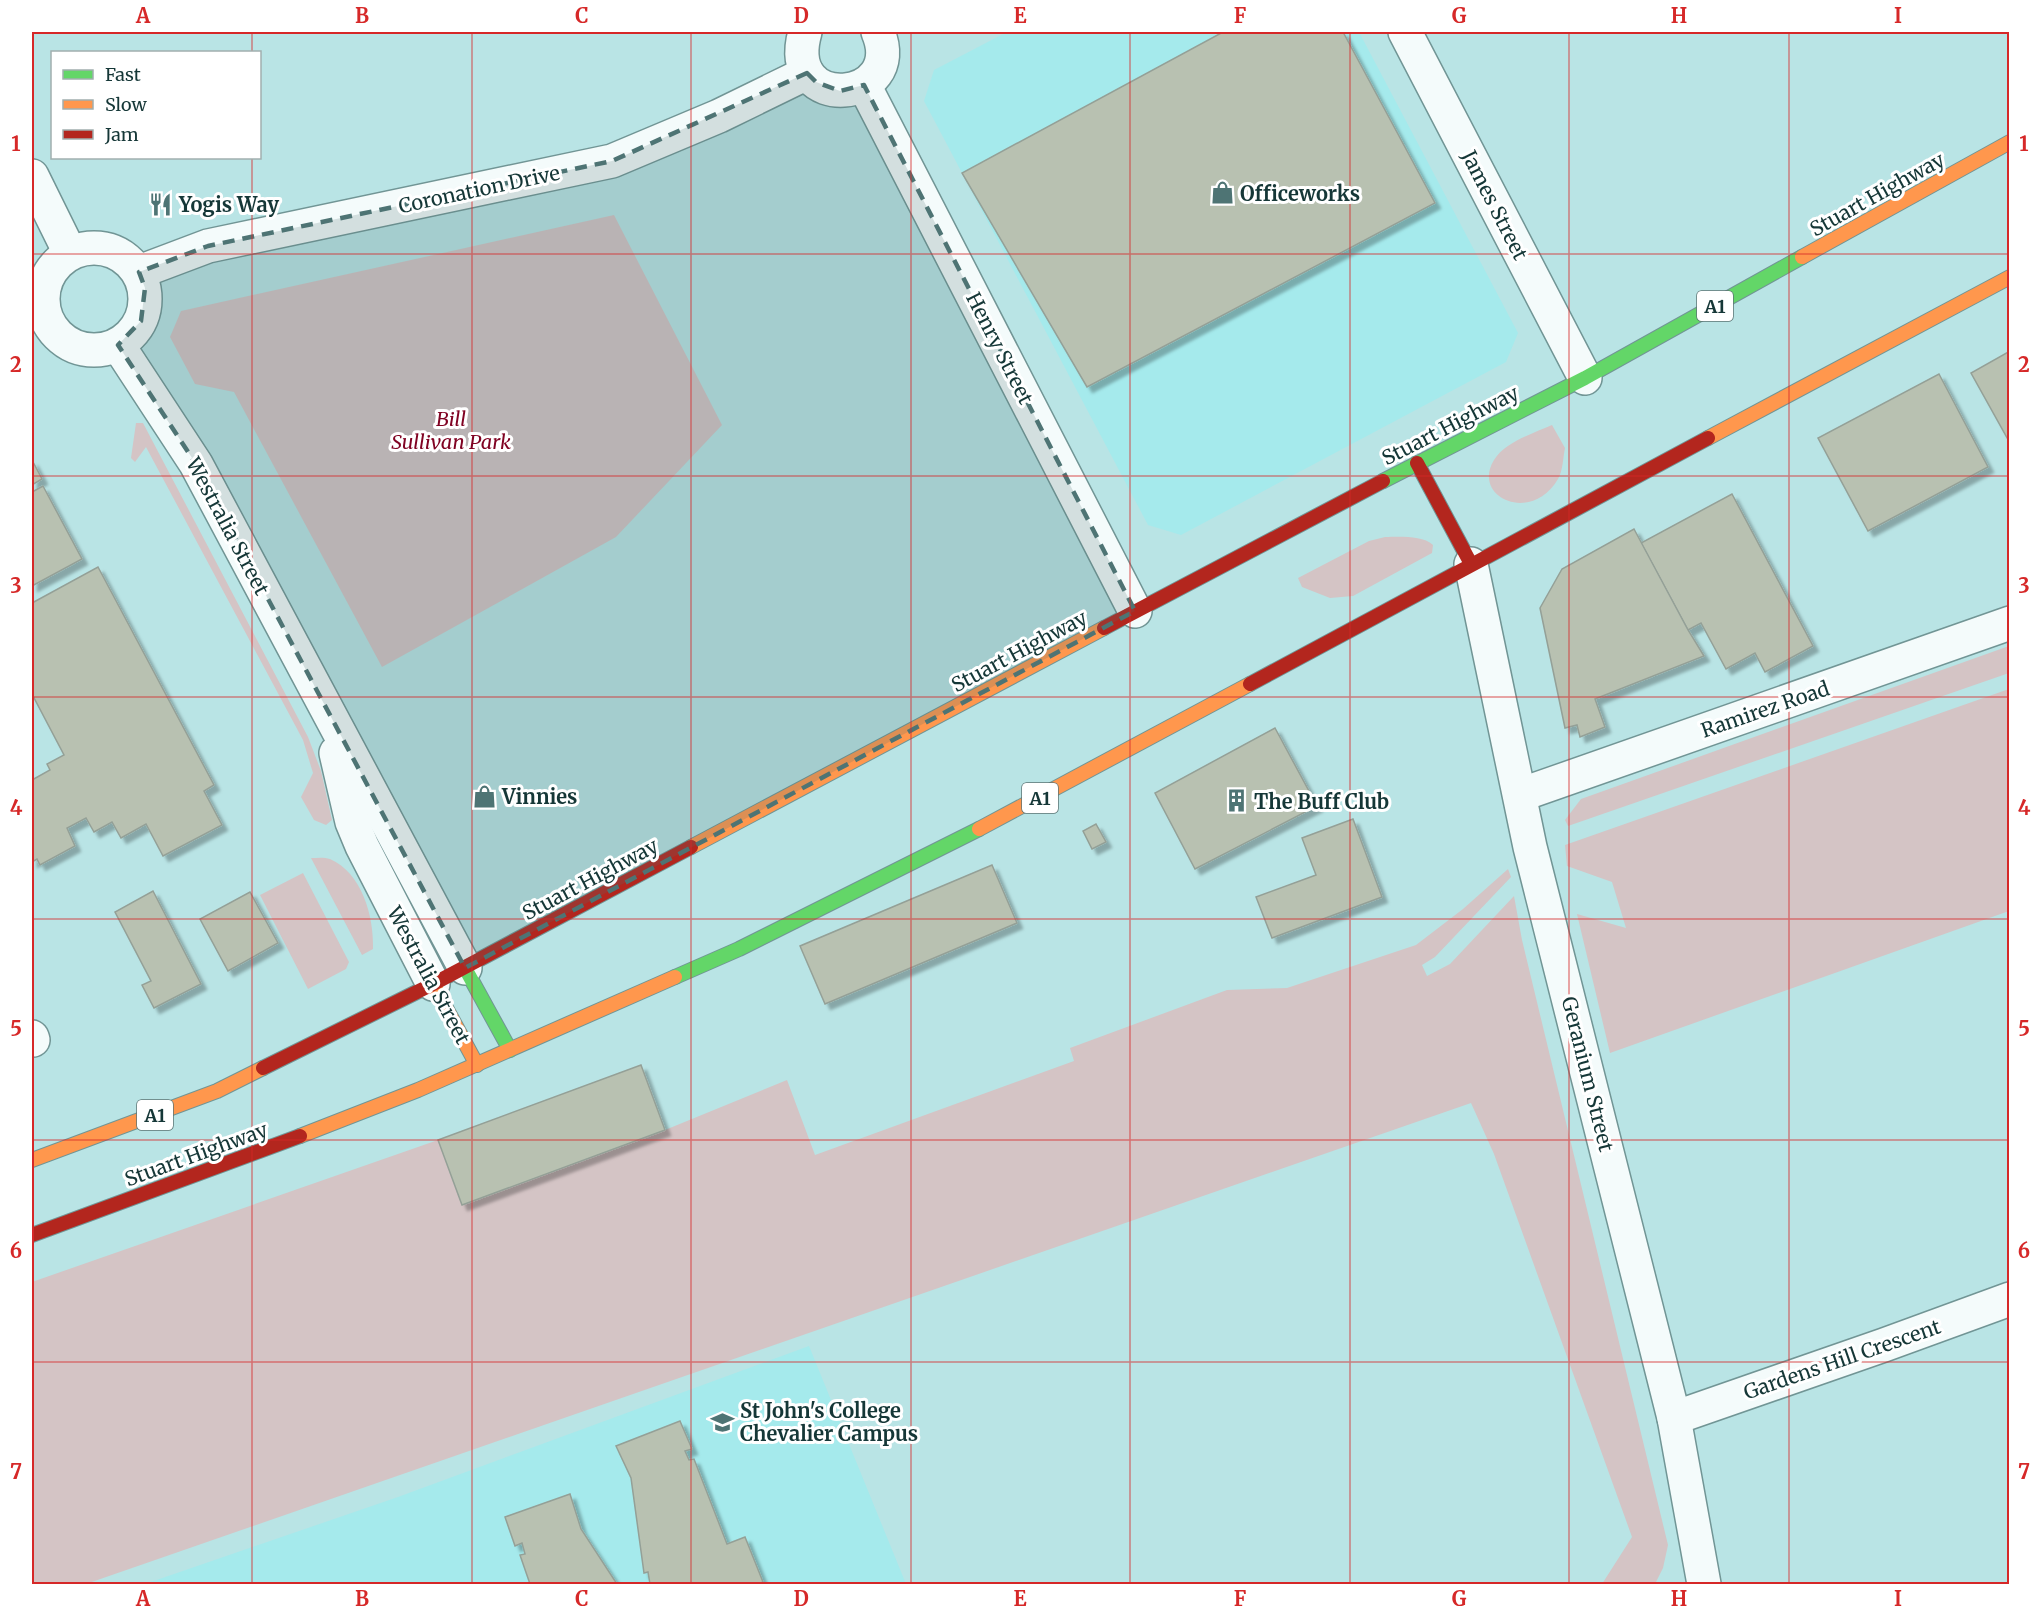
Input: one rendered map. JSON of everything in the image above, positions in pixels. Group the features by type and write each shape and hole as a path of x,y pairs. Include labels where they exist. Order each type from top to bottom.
{"highway":[{"name":"Stuart Highway","path":"32,1160 217,1091 465,968 1135,611 1585,378 2010,142"},
{"name":"Stuart Highway","path":"32,1235 219,1167 477,1065 739,949 1013,812 1471,564 2010,277"},
{"path":"1417,463 1471,564"},
{"name":"Westralia Street","path":"465,968 510,1050"},
{"name":"Westralia Street","path":"433,984 477,1065"}],"street":[{"path":"805,32 801,45 802,59 807,73 816,82 840,91 853,90 864,85 880,66 883,53 882,41 878,32"},
{"name":"James Street","path":"1404,32 1585,378"},
{"name":"Coronation Drive","path":"139,272 208,246 612,161 719,116 807,73"},
{"name":"Henry Street","path":"864,85 1135,611"},
{"path":"32,176 70,253"},
{"path":"101,247 116,251 129,260 139,272 145,288 146,305 141,321 118,345 103,350 87,350 72,345 59,336 40,328 44,308 43,291 48,276 57,262 70,253 85,248 101,247"},
{"name":"Westralia Street","path":"118,345 196,464 465,968"},
{"name":"Geranium Street","path":"1471,564 1530,847 1674,1418 1704,1584"},
{"name":"Ramirez Road","path":"1520,795 2010,623"},
{"name":"Westralia Street","path":"327,713 352,822 371,868 433,984"},
{"name":"Gardens Hill Crescent","path":"1674,1418 2010,1299"}],"highlighted area":[{"path":"807,73 816,82 840,91 864,85 1135,611 465,968 196,464 118,345 141,321 145,288 139,272 208,246 612,161"}],"shaded area":[{"path":"1007,32 1359,32 1518,333 1506,362 1181,535 1148,525 924,101 934,70"},
{"name":"St John's College Chevalier Campus","path":"809,1346 906,1584 145,1584 398,1497"}],"green space":[{"name":"Bill Sullivan Park","path":"614,215 722,425 616,537 382,667 234,392 195,384 170,337 181,311"},
{"path":"136,423 143,423 308,737 321,771 332,820 326,825 314,820 301,797 313,773 303,740 146,447 135,462 131,458"},
{"path":"1552,425 1565,448 1560,476 1547,493 1533,501 1520,503 1507,501 1490,485 1489,473 1494,460 1505,448"},
{"path":"1385,537 1410,537 1423,540 1433,545 1432,553 1353,596 1330,598 1302,587 1298,578 1369,541"},
{"path":"2009,646 2009,673 1568,826 1565,820 1581,799"},
{"path":"2009,689 2009,911 1610,1053 1577,914 1626,928 1612,882 1567,866 1565,845"},
{"path":"311,858 330,859 350,874 358,885 368,910 373,949 362,955"},
{"path":"1508,869 1511,877 1435,957 1422,965 1427,976 1450,964 1514,896 1522,940 1668,1545 1663,1568 1655,1584 1602,1584 1632,1537 1494,1154 1471,1103 86,1584 32,1584 32,1282 438,1140 665,1130 787,1080 815,1155 1074,1061 1070,1048 1227,990 1287,988 1416,945 1463,909"},
{"path":"303,873 349,962 346,969 308,989 260,895"}],"building":[{"path":"1223,32 1343,32 1435,203 1087,387 962,173"},
{"path":"2010,351 2010,443 1971,373"},
{"path":"1939,374 1988,467 1868,531 1818,438"},
{"path":"32,460 42,479 32,485"},
{"path":"43,486 82,559 32,586 32,492"},
{"path":"1732,494 1813,646 1765,672 1755,653 1726,669 1701,623 1688,630 1641,543"},
{"path":"1634,529 1704,656 1595,699 1605,727 1580,737 1577,725 1565,728 1540,608 1562,569"},
{"path":"98,567 214,785 204,791 222,825 163,856 146,824 121,838 112,822 94,832 86,818 67,828 75,846 40,865 37,859 32,862 32,780 50,770 47,764 64,755 32,694 32,603"},
{"name":"The Buff Club","path":"1275,728 1317,806 1195,869 1155,793"},
{"path":"1353,819 1382,897 1272,938 1256,897 1316,875 1302,838"},
{"path":"1096,824 1106,842 1092,849 1083,831"},
{"path":"992,865 1017,923 825,1004 800,946"},
{"path":"153,891 201,984 154,1008 142,985 151,981 115,912"},
{"path":"250,892 278,943 228,971 200,919"},
{"path":"641,1065 665,1130 462,1205 438,1140"},
{"path":"680,1421 692,1449 685,1451 689,1460 694,1459 727,1544 745,1537 763,1582 757,1584 650,1584 648,1572 644,1573 631,1478 616,1446"},
{"path":"570,1494 581,1529 617,1584 530,1584 520,1555 525,1554 522,1543 515,1546 505,1517"}],"traffic: fast":[{"path":"1383,481 1585,378 1802,257"},
{"path":"675,977 739,949 979,829"},
{"path":"465,968 510,1050"}],"traffic: slow":[{"path":"1802,257 2010,142"},
{"path":"1708,438 2010,277"},
{"path":"691,847 1104,628"},
{"path":"979,829 1250,684"},
{"path":"300,1136 418,1090 675,977"},
{"path":"433,984 477,1065"},
{"path":"32,1160 217,1091 263,1068"}],"traffic: jam":[{"path":"1250,684 1708,438"},
{"path":"1417,463 1471,564"},
{"path":"1104,628 1383,481"},
{"path":"263,1068 433,984 691,847"},
{"path":"32,1235 300,1136"}],"place":[{"name":"Officeworks","path":"1222,193"},
{"name":"Yogis Way","path":"161,204"},
{"name":"Vinnies","path":"484,796"},
{"name":"The Buff Club","path":"1236,801"},
{"name":"St John's College Chevalier Campus","path":"722,1422"}]}
